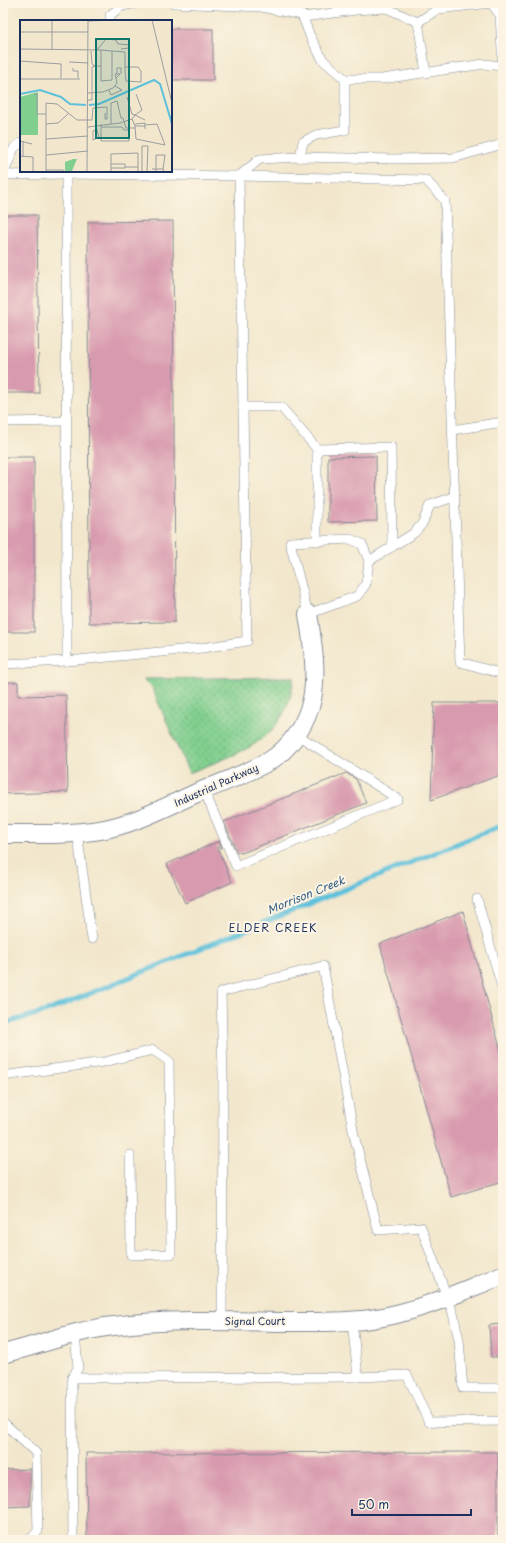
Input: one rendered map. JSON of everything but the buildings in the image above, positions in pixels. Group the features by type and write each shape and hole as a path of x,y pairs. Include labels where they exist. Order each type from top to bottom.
{"street":[{"name":"Industrial Parkway","path":"3,834 56,834 100,830 127,823 272,759 288,745 296,734 307,716 311,705 314,688 311,635 308,614"},
{"name":"Signal Court","path":"3,1354 26,1349 75,1333 114,1326 222,1321 352,1321 373,1319 402,1312 503,1275"}],"lane":[{"path":"110,20 110,15 122,6 138,3"},
{"path":"173,3 261,7 302,15 303,17 356,10 386,8 418,22"},
{"path":"303,17 310,36 323,60 345,79 382,79 484,64 503,66 500,15 492,3 438,9 418,22"},
{"path":"418,22 426,72"},
{"path":"300,157 303,142 316,135 345,130 345,79"},
{"path":"20,144 14,148 3,175 66,174 239,176 426,180 445,201 460,662 503,674"},
{"path":"239,176 260,159 300,157 393,159 453,158 503,144"},
{"path":"66,174 67,661"},
{"path":"3,664 67,661 202,648 247,641 239,176"},
{"path":"243,407 281,407 317,449 317,541"},
{"path":"3,422 66,421"},
{"path":"452,430 503,422"},
{"path":"317,449 391,447 392,547"},
{"path":"369,561 414,533 422,524 430,505 454,497"},
{"path":"350,539 362,544 369,561 366,584 356,596 308,614 290,542 350,539"},
{"path":"204,790 236,866 398,799 296,734"},
{"path":"77,832 92,939"},
{"path":"476,899 503,991"},
{"path":"222,1321 223,1076 221,992 323,966 354,1135 378,1230 421,1227 453,1313 459,1340 463,1388 503,1388"},
{"path":"3,1076 104,1062 153,1050 168,1061 171,1254 131,1255 130,1155"},
{"path":"352,1321 358,1377"},
{"path":"73,1540 72,1378 78,1368 75,1333"},
{"path":"72,1378 358,1377 407,1375 429,1422 503,1421"},
{"path":"3,1422 36,1453 38,1531 30,1540"}],"green space":[{"path":"294,677 289,699 282,717 271,731 258,742 243,750 189,773 152,688 143,679"}],"waterway":[{"name":"Morrison Creek","path":"3,1024 47,1011 503,825"}],"district":[{"name":"ELDER CREEK","path":"273,928"}]}
